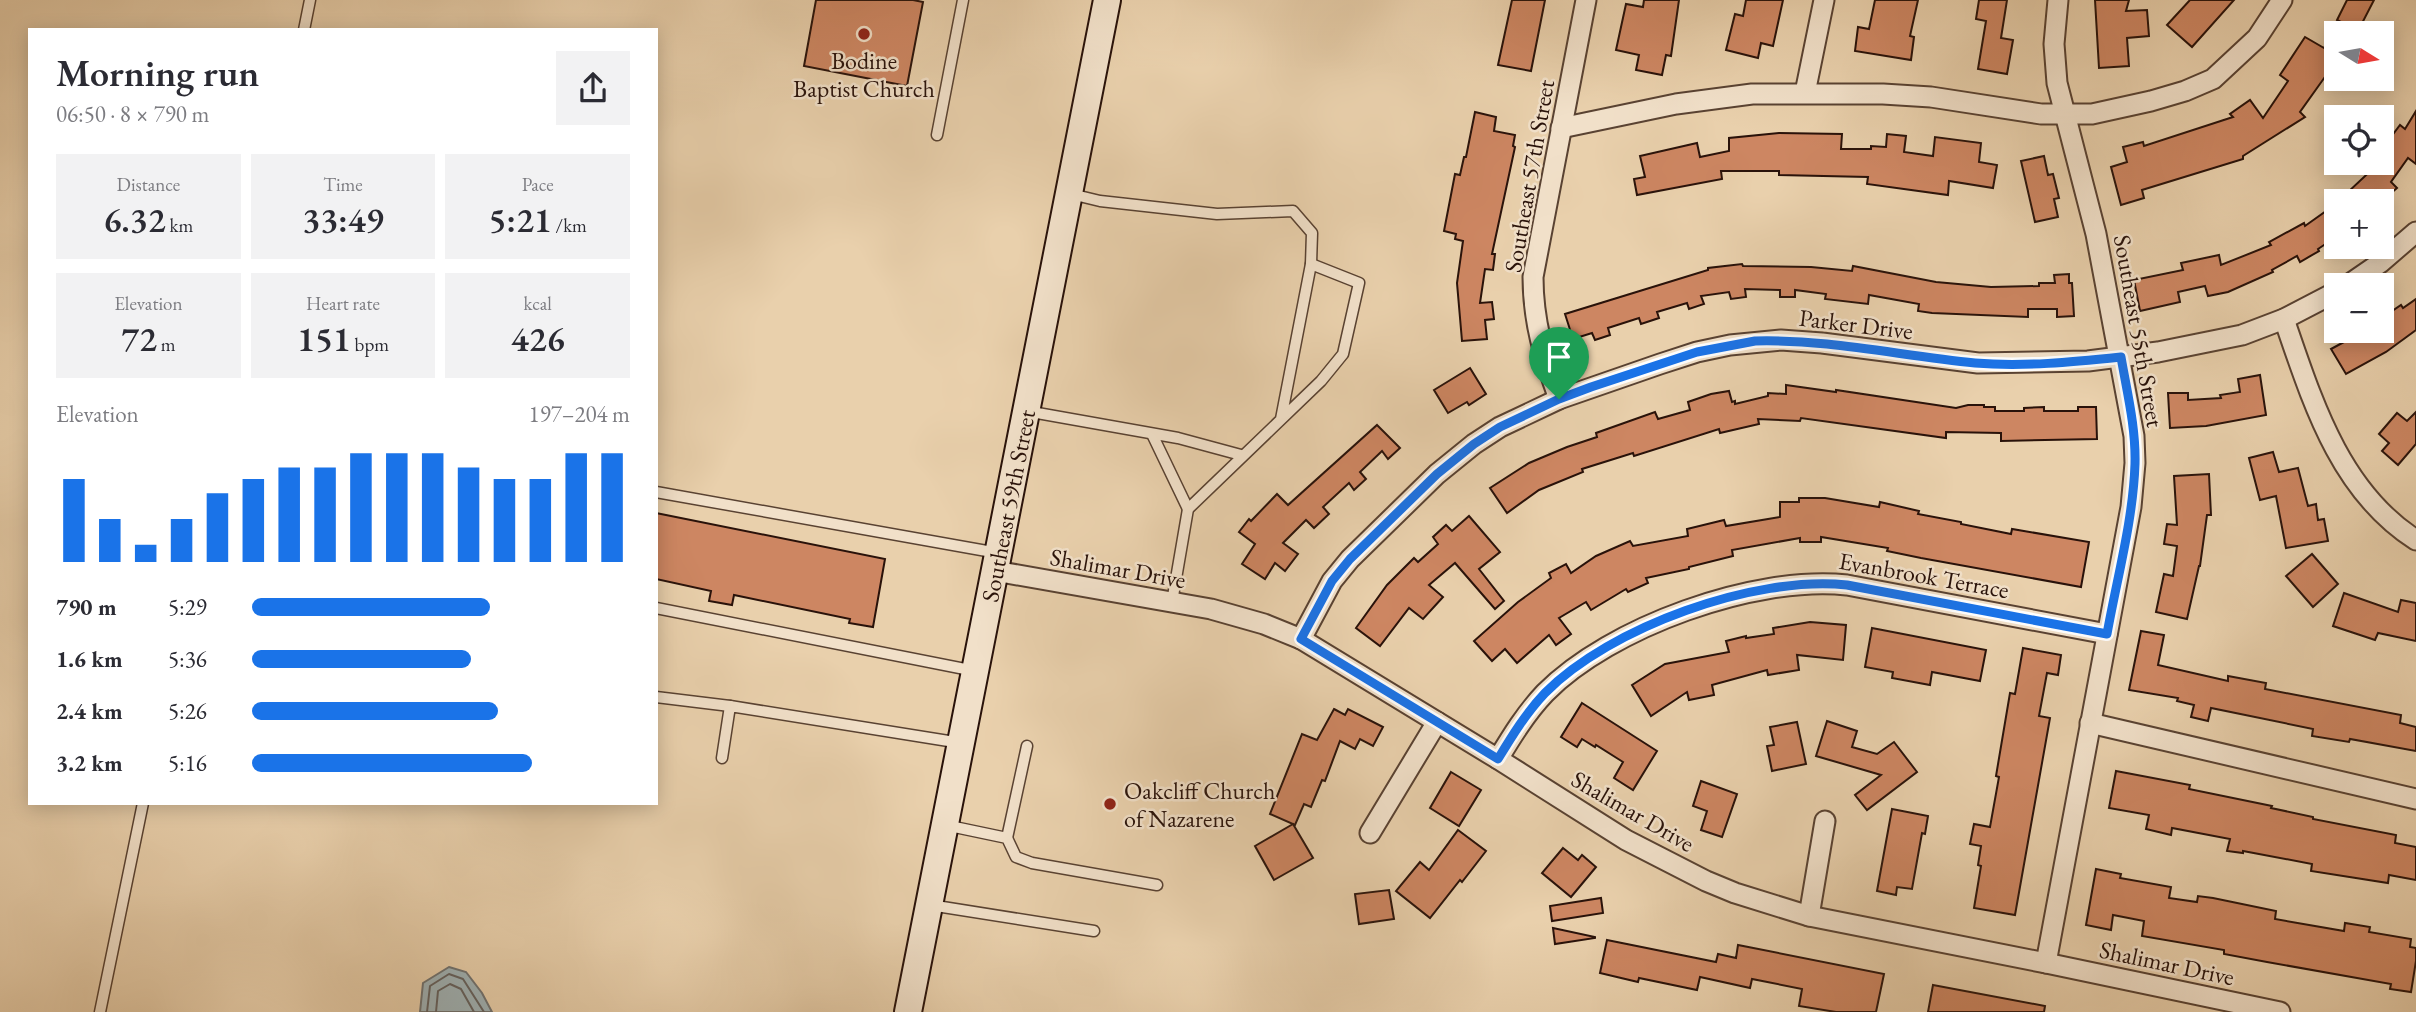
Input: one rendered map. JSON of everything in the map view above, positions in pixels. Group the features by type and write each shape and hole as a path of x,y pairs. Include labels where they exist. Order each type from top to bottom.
{"main road":[{"name":"Southeast 59th Street","path":"908,1012 1107,0"}],"street":[{"name":"Southeast 57th Street","path":"1559,399 1542,352 1533,301 1536,259 1586,0"},
{"path":"1805,93 1824,0"},
{"name":"Southeast 55th Street","path":"2046,963 2131,507 2135,463 2134,436 2121,357 2096,234 2057,83 2054,44 2058,0"},
{"path":"1561,128 1714,98 1752,94 1883,94 1931,97 2041,114 2092,114 2151,101 2213,79 2258,38 2282,0"},
{"path":"2365,273 2416,232"},
{"name":"Parker Drive","path":"1301,639 1332,581 1350,559 1409,500 1474,444 1500,427 1559,399 1697,352 1755,341 1804,341 1978,363 2088,361 2202,344 2242,335 2284,319 2324,298"},
{"path":"2284,319 2313,401 2342,462 2374,505 2403,532 2416,540"},
{"name":"Shalimar Drive","path":"996,562 1239,616 1301,639 1626,839 1675,866 1735,893 1809,916 2280,1012"},
{"name":"Evanbrook Terrace","path":"1498,759 1520,724 1546,693 1592,656 1625,637 1662,621 1708,604 1783,585 1826,583 1858,587 2107,634"},
{"path":"1370,833 1437,722"},
{"path":"2091,723 2416,799"},
{"path":"1809,916 1825,821"}],"lane":[{"path":"304,28 310,0"},
{"path":"937,135 963,0"},
{"path":"1069,194 1100,201 1217,214 1293,211 1312,233 1311,264 1281,419"},
{"path":"1172,602 1188,509 1241,455 1321,381 1343,355 1359,283 1311,264"},
{"path":"1026,411 1152,434 1241,455"},
{"path":"1152,434 1188,509"},
{"path":"658,492 996,562"},
{"path":"658,608 975,671"},
{"path":"658,697 961,743"},
{"path":"722,758 730,706"},
{"path":"1027,746 1007,838 1016,857 1032,863 1157,885"},
{"path":"100,1012 144,805"},
{"path":"945,825 1007,838"},
{"path":"929,905 1094,931"}],"water":[{"path":"449,967 466,972 492,1012 420,1012 423,983"}],"building":[{"name":"Bodine Baptist Church","path":"816,0 923,2 907,86 804,66"},
{"path":"1512,0 1545,0 1531,71 1498,65"},
{"path":"1644,0 1679,0 1671,56 1666,55 1662,75 1636,70 1639,55 1616,50 1626,4 1643,7"},
{"path":"1746,0 1783,0 1773,46 1761,43 1758,58 1726,50 1735,14 1743,16"},
{"path":"1875,0 1918,0 1910,36 1914,37 1911,60 1855,51 1858,27 1869,29"},
{"path":"1979,0 2007,0 2001,38 2013,40 2007,74 1978,69 1986,21 1976,19"},
{"path":"2095,0 2129,0 2126,11 2147,10 2149,36 2127,38 2129,66 2099,68"},
{"path":"2190,0 2234,0 2192,47 2167,25"},
{"path":"2347,0 2374,0 2363,21 2337,20"},
{"path":"2305,37 2324,48 2324,78 2300,112 2305,117 2243,156 2243,159 2142,190 2144,198 2121,205 2111,167 2127,162 2123,147 2143,142 2144,146 2233,117 2230,114 2250,100 2263,118 2288,81 2280,75"},
{"path":"2416,111 2416,164 2408,158 2391,182 2397,188 2394,191 2351,189 2366,175 2394,175 2394,133 2400,125 2405,129"},
{"path":"1475,112 1496,117 1494,131 1515,135 1515,147 1492,254 1495,254 1493,270 1485,269 1480,303 1492,302 1494,319 1485,320 1487,339 1462,341 1457,283 1463,241 1455,239 1456,234 1444,231 1455,174 1460,175 1466,157"},
{"path":"1779,133 1842,134 1841,149 1886,147 1887,134 1906,136 1904,152 1933,156 1935,137 1981,143 1979,162 1997,165 1993,188 1949,181 1948,195 1867,184 1868,177 1779,175 1779,171 1721,171 1722,179 1637,195 1634,179 1645,177 1640,156 1697,143 1700,157 1729,151 1729,138"},
{"path":"2044,156 2048,175 2053,174 2059,198 2054,199 2058,217 2035,222 2021,161"},
{"path":"2324,213 2324,245 2300,262 2297,256 2272,270 2273,272 2228,292 2208,296 2205,286 2178,292 2180,302 2140,311 2134,280 2183,270 2181,263 2219,255 2221,265 2271,245 2269,242 2304,223 2305,226"},
{"path":"1742,264 1852,271 1853,266 1936,282 1991,287 2039,286 2039,283 2055,283 2054,275 2069,274 2074,316 2057,317 2057,309 2028,309 2028,317 1932,313 1918,311 1919,304 1869,295 1868,304 1825,299 1826,294 1795,290 1795,297 1780,297 1780,290 1745,289 1746,297 1731,299 1729,292 1701,296 1704,304 1689,309 1687,303 1657,312 1659,318 1641,324 1639,318 1608,328 1610,335 1595,340 1592,333 1573,339 1565,314 1708,268"},
{"path":"2416,299 2416,330 2386,352 2346,374 2331,349 2342,343 2394,343 2394,310 2401,305 2403,308"},
{"path":"1470,368 1486,394 1469,405 1467,402 1448,413 1434,390"},
{"path":"2260,375 2266,415 2206,426 2170,428 2168,393 2188,393 2188,400 2221,398 2220,395 2240,392 2238,379"},
{"path":"1786,385 1956,408 1984,405 1995,407 1995,411 2024,411 2024,408 2044,407 2044,411 2078,411 2078,407 2096,407 2097,439 2001,441 2001,433 1946,432 1946,438 1801,418 1800,421 1758,419 1759,424 1720,433 1719,429 1582,469 1583,472 1539,490 1507,513 1490,488 1529,463 1597,437 1596,433 1655,412 1658,419 1690,410 1688,402 1729,391 1735,404 1768,396 1768,393 1786,394"},
{"path":"2416,412 2416,444 2398,465 2382,451 2389,443 2379,434 2397,413 2407,421"},
{"path":"1377,425 1400,448 1388,459 1382,451 1360,472 1366,479 1354,490 1349,483 1323,507 1329,514 1314,528 1306,520 1283,543 1298,554 1285,571 1275,563 1265,579 1242,564 1255,544 1239,532 1249,519 1251,521 1277,494 1288,505"},
{"path":"2273,452 2279,472 2298,468 2308,506 2316,504 2318,520 2324,519 2328,541 2286,548 2276,496 2260,500 2249,458"},
{"path":"2209,474 2211,515 2207,515 2200,566 2187,619 2156,612 2164,574 2173,576 2177,546 2164,544 2167,524 2177,525 2174,476"},
{"path":"1799,498 1825,498 1879,507 1880,502 1919,511 1918,514 2011,534 2012,529 2089,542 2081,587 1921,558 1887,551 1888,548 1821,537 1821,542 1800,542 1800,538 1732,550 1733,556 1646,578 1648,583 1628,592 1626,589 1591,610 1586,602 1559,618 1571,634 1556,645 1549,635 1517,663 1505,649 1492,661 1474,641 1518,602 1551,578 1549,573 1566,564 1571,573 1596,556 1630,541 1633,546 1688,536 1687,529 1724,520 1726,526 1780,517 1780,502 1799,502"},
{"path":"658,513 885,559 873,627 849,623 850,619 734,595 732,605 709,601 711,591 658,579"},
{"path":"1469,516 1500,552 1479,569 1504,601 1495,609 1455,563 1429,585 1443,597 1423,619 1409,608 1380,646 1356,628 1387,585 1414,558 1418,562 1438,544 1433,537 1446,525 1452,531"},
{"path":"2312,554 2338,584 2313,607 2286,576"},
{"path":"2344,593 2398,612 2401,600 2416,603 2416,641 2378,633 2375,640 2333,626"},
{"path":"1810,622 1846,625 1843,660 1797,655 1799,670 1768,675 1767,670 1712,685 1714,695 1689,700 1687,692 1651,716 1632,685 1665,664 1729,652 1726,641 1774,634 1773,628"},
{"path":"1872,628 1986,650 1980,681 1932,672 1930,685 1892,678 1893,672 1865,667"},
{"path":"2141,631 2164,635 2158,665 2228,681 2228,676 2266,683 2265,689 2401,715 2400,723 2416,727 2416,751 2350,739 2349,742 2312,736 2313,729 2211,708 2208,721 2191,717 2194,705 2177,701 2178,698 2129,690"},
{"path":"2023,648 2061,655 2058,675 2047,673 2039,716 2050,718 2015,915 1974,908 1981,866 1978,865 1981,846 1970,844 1974,824 1990,827 2010,693 2015,694"},
{"path":"1582,703 1657,751 1633,790 1614,778 1623,762 1582,739 1577,747 1561,737"},
{"path":"1334,709 1345,715 1348,709 1383,727 1373,746 1360,739 1355,749 1340,741 1325,781 1322,780 1311,807 1304,804 1295,825 1270,814 1302,734 1317,740"},
{"path":"1827,721 1857,731 1852,747 1877,754 1894,742 1917,772 1867,810 1855,795 1881,775 1816,756"},
{"path":"1797,722 1806,764 1772,771 1767,746 1774,745 1770,727"},
{"path":"2116,771 2190,785 2189,789 2272,806 2271,808 2313,819 2396,835 2395,843 2416,847 2416,880 2389,875 2388,883 2311,871 2312,864 2243,851 2227,851 2230,839 2172,828 2171,835 2146,829 2149,815 2109,808"},
{"path":"1451,772 1481,790 1459,826 1430,808"},
{"path":"1701,781 1737,794 1722,837 1701,830 1707,811 1693,806"},
{"path":"1892,809 1928,816 1925,834 1922,833 1912,889 1897,887 1896,895 1877,891"},
{"path":"1293,824 1313,858 1274,880 1255,846"},
{"path":"1458,830 1486,851 1430,918 1396,891 1420,862 1429,870"},
{"path":"1563,848 1578,860 1582,855 1596,867 1571,897 1542,873"},
{"path":"2096,869 2121,874 2120,878 2171,887 2169,898 2197,902 2198,896 2213,898 2276,911 2275,919 2344,931 2345,923 2370,927 2369,932 2411,939 2410,947 2416,948 2416,961 2411,992 2390,989 2391,984 2224,954 2224,950 2142,936 2144,921 2113,915 2111,930 2086,925"},
{"path":"1389,890 1394,919 1359,924 1355,894"},
{"path":"1601,898 1603,913 1552,921 1550,906"},
{"path":"1553,928 1595,937 1595,938 1555,944"},
{"path":"1607,940 1716,962 1718,954 1736,958 1738,945 1884,974 1876,1012 1836,1012 1799,1006 1802,989 1752,979 1750,988 1700,977 1697,990 1639,978 1638,982 1600,973"},
{"path":"1933,985 2045,1006 2044,1012 1928,1012"}],"place":[{"name":"Bodine Baptist Church","path":"864,34"},
{"name":"Oakcliff Church of Nazarene","path":"1110,804"}],"route":[{"path":"1755,341 1804,341 1978,363 2088,361 2121,357 2134,436 2135,463 2131,507 2107,634 1847,585 1783,585 1708,604 1662,621 1625,637 1592,656 1565,676 1533,707 1498,759 1301,639 1332,581 1350,559 1409,500 1474,444 1500,427 1559,399 1697,352 1755,341"}]}
